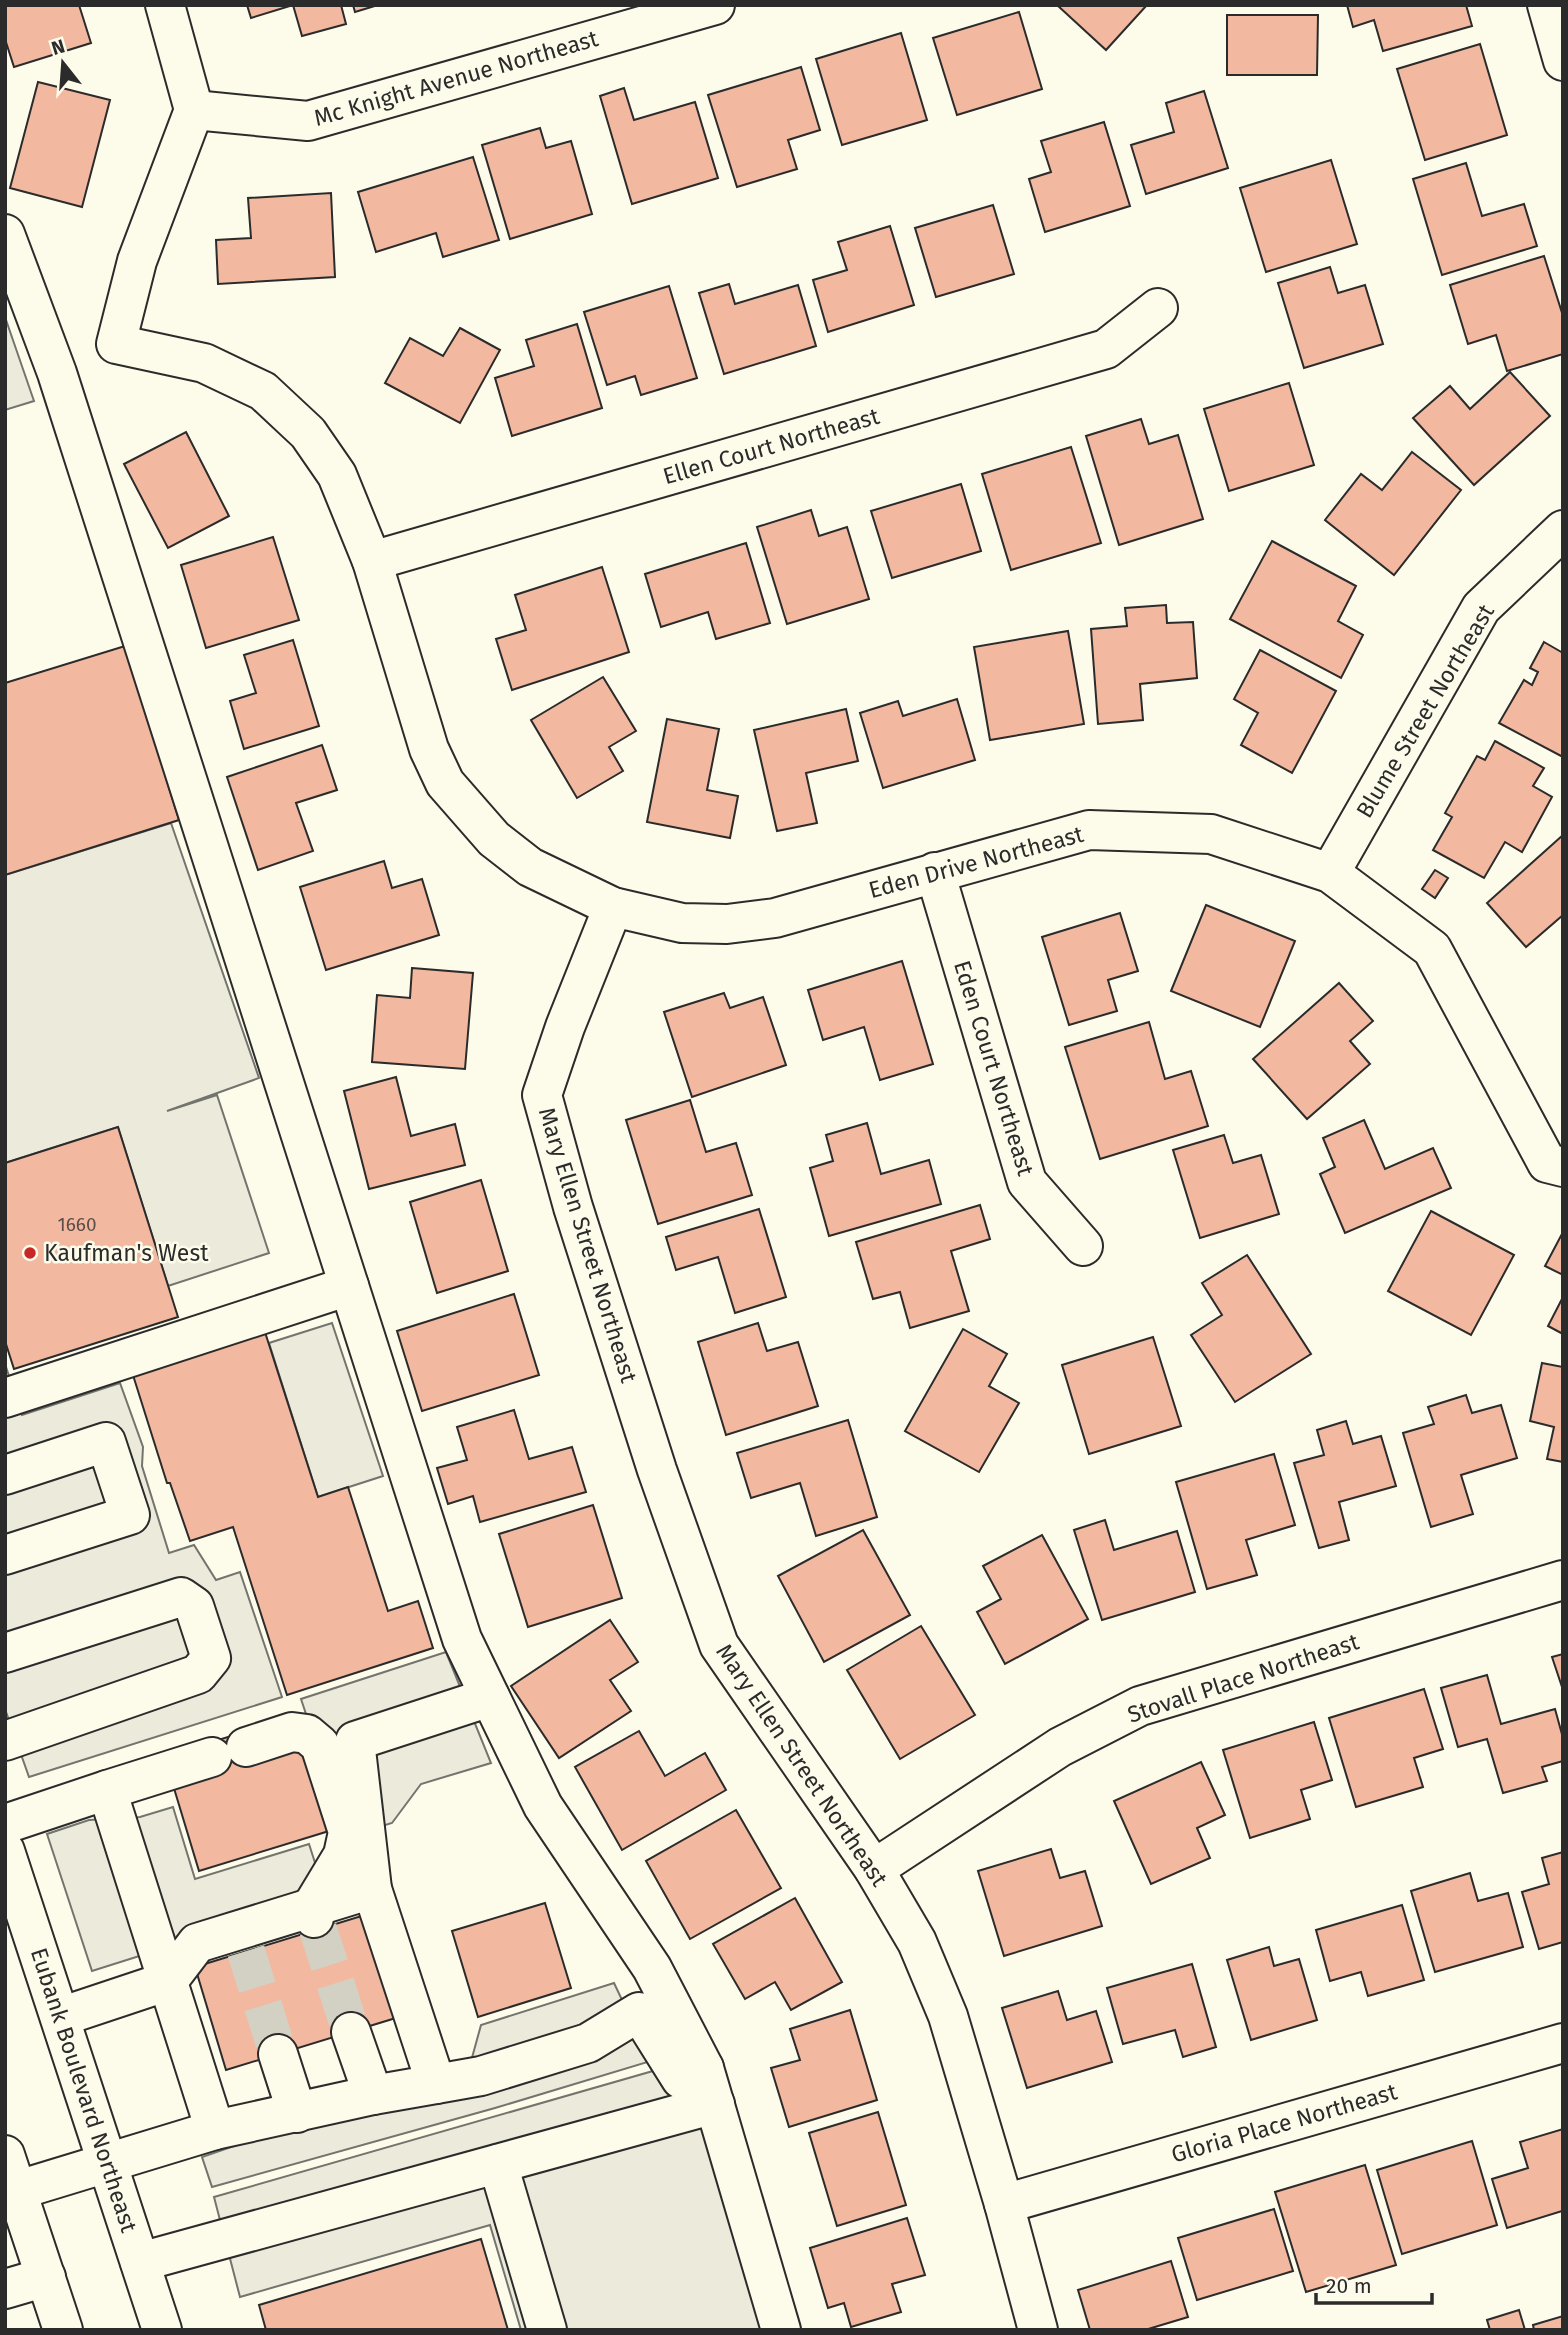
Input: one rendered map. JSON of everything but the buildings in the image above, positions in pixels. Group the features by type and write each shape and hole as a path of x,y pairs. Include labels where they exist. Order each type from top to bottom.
{"street":[{"path":"165,5 194,110 137,261 117,344 204,363 263,391 308,433 337,475 372,561 429,749 445,783 494,839 530,867 613,907"},
{"name":"Mc Knight Avenue Northeast","path":"194,110 308,121 633,17 715,5"},
{"path":"1547,5 1563,61"},
{"path":"5,234 57,373 462,1639 543,1806 652,1968 704,2068 780,2330"},
{"name":"Ellen Court Northeast","path":"372,561 1106,349 1158,308"},
{"name":"Blume Street Northeast","path":"1330,873 1481,608 1563,530"},
{"name":"Eden Drive Northeast","path":"613,907 682,923 727,924 775,918 1089,830 1211,834 1330,873 1432,949 1547,1163 1563,1167"},
{"name":"Eden Court Northeast","path":"934,872 1027,1182 1083,1246"},
{"name":"Mary Ellen Street Northeast","path":"613,907 565,1027 542,1095 573,1207 657,1471 719,1645 874,1869 917,1942 948,2016 1038,2330"},
{"path":"5,1398 349,1286"},
{"path":"5,1475 106,1441 130,1514 5,1555"},
{"name":"Stovall Place Northeast","path":"874,1869 1060,1747 1140,1706 1563,1580"},
{"path":"5,1741 198,1674 211,1658 194,1606 181,1597 7,1647"},
{"path":"436,2084 372,1889 355,1741 490,1697"},
{"path":"5,1824 292,1732 307,1734 320,1745 348,1832 344,1855 315,1919"},
{"path":"107,1790 215,2130"},
{"name":"Eubank Boulevard Northeast","path":"5,1851 162,2330"},
{"path":"60,2017 168,1981 197,1943 243,1940 315,1919 372,1889"},
{"path":"11,2193 215,2130 373,2095 481,2076 587,2043 639,2011 681,2079 704,2068"},
{"path":"351,2032 373,2095"},
{"name":"Gloria Place Northeast","path":"1004,2204 1563,2043"},
{"path":"278,2054 297,2113"},
{"path":"140,2262 715,2104"},
{"path":"5,2154 11,2193 46,2277 63,2330"},
{"path":"498,2164 547,2330"},
{"path":"5,2290 46,2277"}],"shaded area":[{"path":"5,317 34,401 5,410"},
{"path":"171,823 259,1078 167,1111 217,1095 269,1253 168,1286 118,1127 5,1163 5,875"},
{"path":"332,1323 383,1476 318,1497 269,1343"},
{"path":"5,1364 22,1415 120,1383 143,1447 142,1466 169,1553 194,1545 216,1580 240,1572 282,1697 29,1777 5,1709"},
{"path":"446,1652 491,1763 421,1784 392,1823 372,1829 309,1723 301,1699"},
{"path":"173,1807 195,1879 309,1844 326,1897 92,1971 47,1834 89,1820 140,1817"},
{"path":"614,1983 651,2061 495,2108 212,2187 202,2157 470,2065 481,2025"},
{"path":"660,2069 712,2135 769,2330 521,2330 490,2225 240,2297 214,2197"}],"tunnel":[{"path":"318,1929 351,2032"},
{"path":"246,1951 278,2054"}],"place":[{"name":"Kaufman's West","path":"30,1253"}]}
